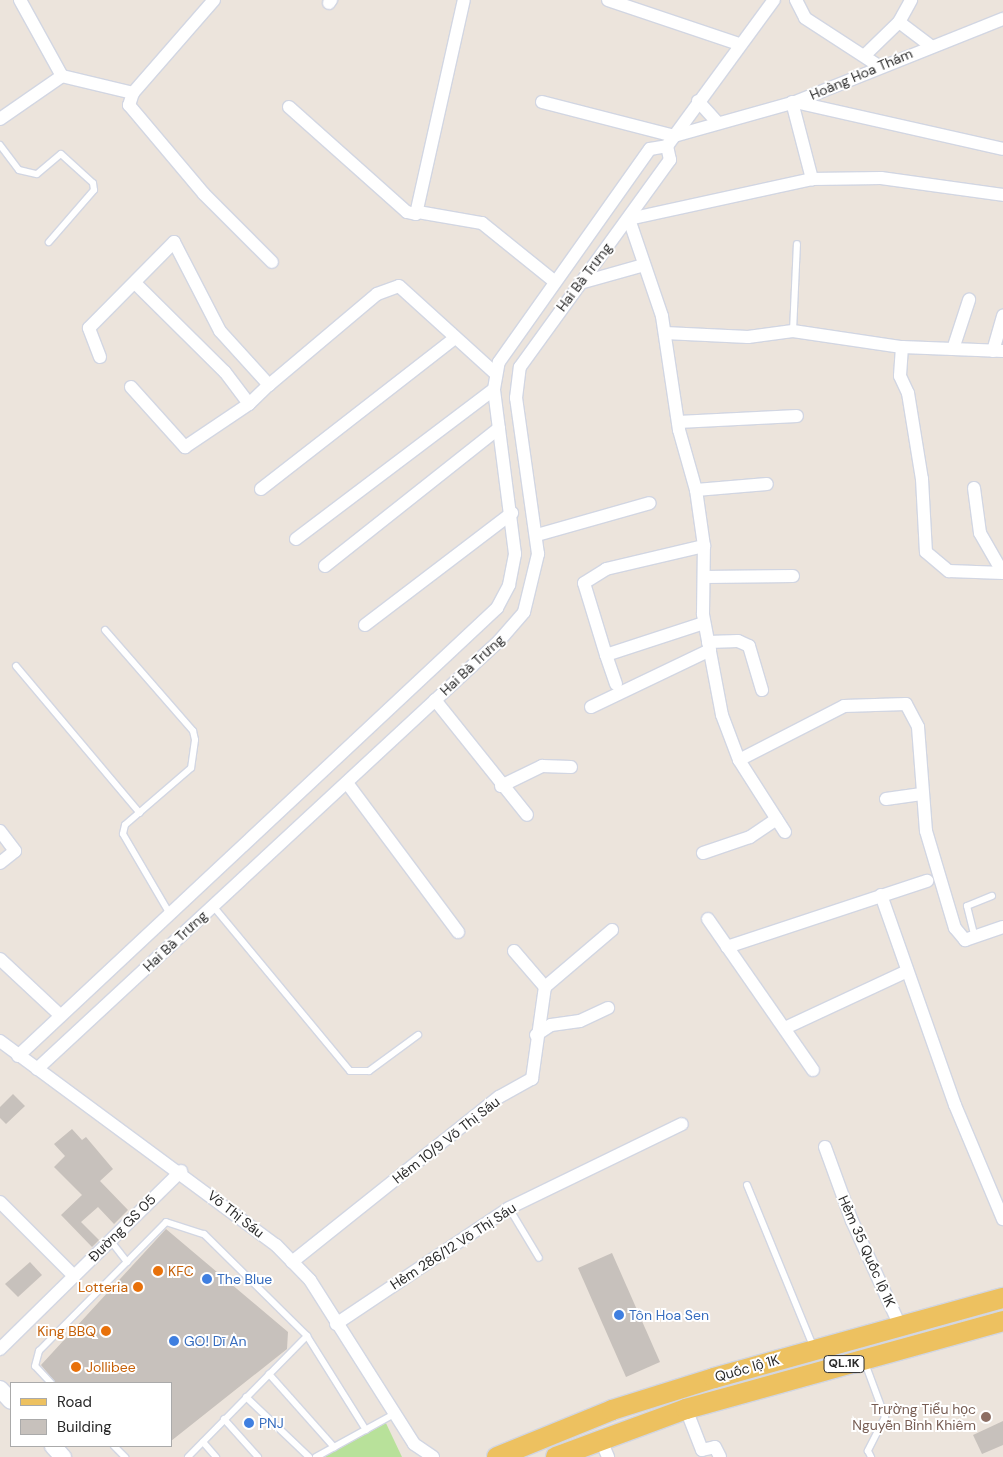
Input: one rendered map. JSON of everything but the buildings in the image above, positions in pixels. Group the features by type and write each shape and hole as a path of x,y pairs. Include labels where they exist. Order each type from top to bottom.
{"main road":[{"name":"Quốc lộ 1K","path":"497,1457 612,1410 815,1349 1003,1298"},
{"name":"Quốc lộ 1K","path":"556,1457 600,1438 686,1410 863,1359 1003,1322"}],"street":[{"path":"20,0 62,76 133,93"},
{"path":"214,0 133,93 129,105 204,194 272,262"},
{"path":"418,212 425,164 464,0"},
{"path":"608,0 739,44"},
{"name":"Hai Bà Trưng","path":"37,1069 347,783 524,612 536,572 537,535 516,381 532,346 629,219 670,160 671,141 739,44 774,0"},
{"path":"796,0 805,18 865,55 879,66"},
{"path":"865,55 899,22 911,0"},
{"name":"Hoàng Hoa Thám","path":"671,141 717,122 794,102 879,66 1003,19"},
{"path":"899,22 930,46"},
{"path":"0,119 62,76"},
{"path":"698,101 717,122"},
{"path":"542,102 671,141"},
{"path":"812,179 794,102 1003,149"},
{"path":"289,107 407,212 418,212 482,223 555,282"},
{"name":"Hai Bà Trưng","path":"18,1056 496,608 513,567 512,513 494,389 496,374 505,352 650,149 671,141"},
{"path":"785,832 739,760 722,715 704,623 704,546 696,490 678,422 665,333 629,219 812,179 881,178 1003,195"},
{"path":"100,357 89,328 136,284 174,242 220,331 268,385"},
{"path":"580,283 644,265"},
{"path":"136,284 225,372 248,404"},
{"path":"131,387 185,447 248,404 268,385 389,288 409,292 454,339 496,374"},
{"path":"953,350 969,300"},
{"path":"665,333 748,337 793,331 902,347 998,351 1003,315"},
{"path":"261,489 454,339"},
{"path":"902,347 901,385 908,393 922,479 926,552 949,572 1003,573 980,533 974,488"},
{"path":"296,539 494,389"},
{"path":"678,422 797,416"},
{"path":"325,566 499,428"},
{"path":"696,490 767,484"},
{"path":"537,535 650,502"},
{"path":"365,625 512,513"},
{"path":"616,684 584,583 606,570 704,546"},
{"path":"704,578 793,576"},
{"path":"606,655 704,623"},
{"path":"591,707 709,646 738,641 749,646 762,690"},
{"path":"435,700 501,786 527,815"},
{"path":"739,760 844,706 894,702 913,710 918,727 920,794 955,928 965,940 976,939 1003,927"},
{"path":"501,786 542,766 571,767"},
{"path":"347,783 458,932"},
{"path":"886,799 920,794"},
{"path":"703,853 750,837 777,819"},
{"path":"0,831 15,851 0,863"},
{"path":"727,947 927,881"},
{"path":"881,895 907,971 1003,1219"},
{"path":"708,919 813,1070"},
{"path":"514,951 545,987 612,930"},
{"path":"0,959 61,1016"},
{"path":"785,1028 907,971"},
{"name":"Hẻm 10/9 Võ Thị Sáu","path":"292,1262 499,1097 532,1078 536,1035 545,987"},
{"path":"536,1035 551,1025 580,1021 608,1008"},
{"name":"Võ Thị Sáu","path":"0,1041 18,1056 181,1171 292,1262 310,1280 336,1324 397,1413 415,1450 433,1457"},
{"name":"Hẻm 286/12 Võ Thị Sáu","path":"336,1324 509,1208 682,1124"},
{"name":"Hẻm 35 Quốc lộ 1K","path":"825,1147 852,1221 900,1326"},
{"name":"Đường GS 05","path":"0,1349 181,1171"},
{"path":"0,1202 74,1276"},
{"path":"0,1389 10,1400"},
{"path":"686,1410 702,1454 715,1447 720,1457"},
{"path":"600,1438 608,1457"},
{"path":"54,1447 63,1457"}],"lane":[{"path":"0,146 19,170 37,174 61,154 93,183 94,190 49,242"},
{"path":"793,331 796,244"},
{"path":"106,630 193,731 195,740 191,768 140,812 123,834 170,914"},
{"path":"16,666 140,812"},
{"path":"976,939 967,906 992,896"},
{"path":"213,906 350,1071 369,1071 418,1035"},
{"path":"747,1185 815,1349"},
{"path":"509,1208 539,1258"},
{"path":"50,1382 35,1366 39,1351 166,1222 204,1234 308,1336 366,1430"},
{"path":"110,1240 126,1262"},
{"path":"188,1457 308,1336"},
{"path":"863,1359 885,1417 868,1451 871,1457"},
{"path":"269,1374 334,1447"},
{"path":"246,1397 309,1457"},
{"path":"316,1457 397,1413"},
{"path":"224,1420 258,1457"},
{"path":"203,1442 216,1457"},
{"path":"115,1447 125,1457"}],"green space":[{"path":"384,1419 402,1457 317,1457"}],"place":[{"name":"KFC","path":"158,1271"},
{"name":"The Blue","path":"207,1279"},
{"name":"Lotteria","path":"138,1287"},
{"name":"Tôn Hoa Sen","path":"619,1315"},
{"name":"King BBQ","path":"106,1331"},
{"name":"GO! Dĩ An","path":"174,1341"},
{"name":"Jollibee","path":"76,1367"},
{"name":"Trường Tiểu học Nguyễn Bỉnh Khiêm","path":"986,1417"},
{"name":"PNJ","path":"249,1423"}]}
